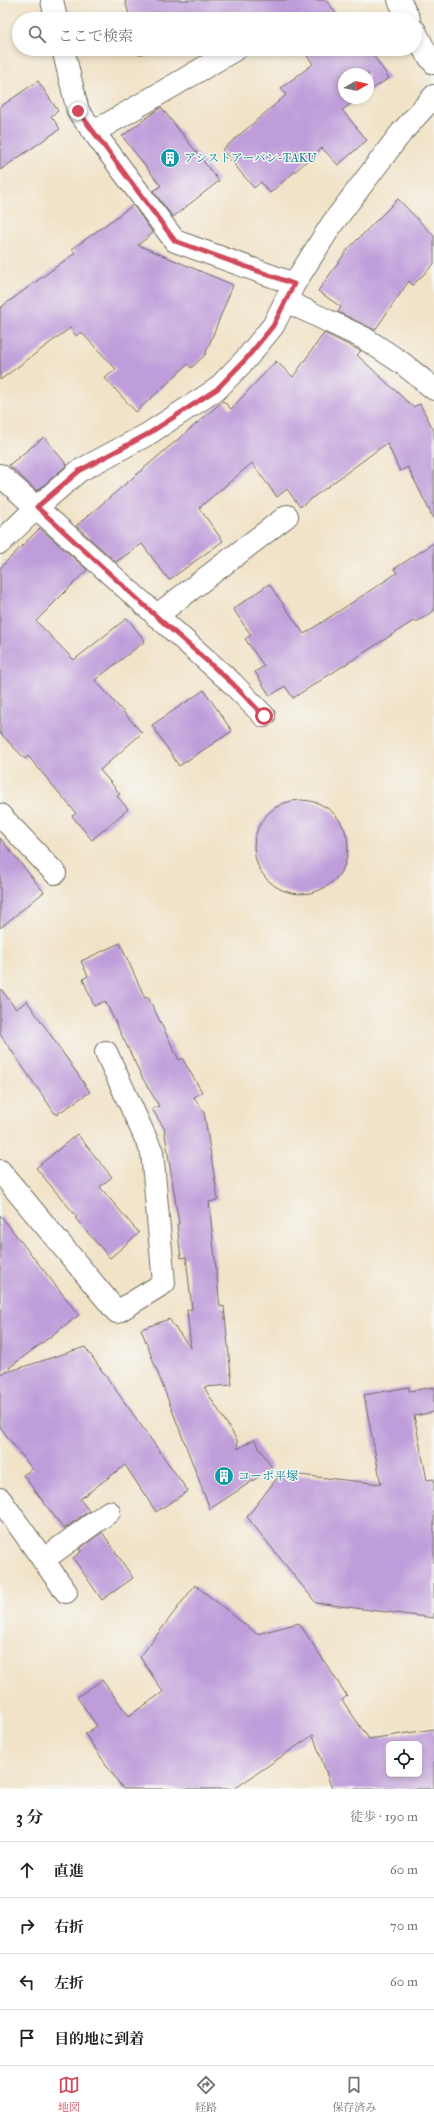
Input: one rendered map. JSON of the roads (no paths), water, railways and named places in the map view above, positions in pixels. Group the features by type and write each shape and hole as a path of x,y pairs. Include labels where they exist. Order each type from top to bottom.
{"street":[{"path":"52,0 55,12"},
{"path":"399,0 405,12"},
{"path":"422,45 434,63"},
{"path":"65,56 78,111 175,241 290,293 402,363 434,389"},
{"path":"94,132 224,56"},
{"path":"0,543 37,507 79,471 148,434 217,389 246,359 273,326 290,293 332,224 401,133 434,96"},
{"path":"0,474 232,683 264,716"},
{"path":"156,616 287,516"},
{"path":"0,814 55,873"},
{"path":"0,1171 118,1312 164,1283 152,1152 106,1052"},
{"path":"0,1499 66,1592"},
{"path":"43,1560 109,1512"}],"place":[{"name":"アシストアーバン-TAKU","path":"170,158"},
{"name":"コーポ平塚","path":"224,1476"}]}
